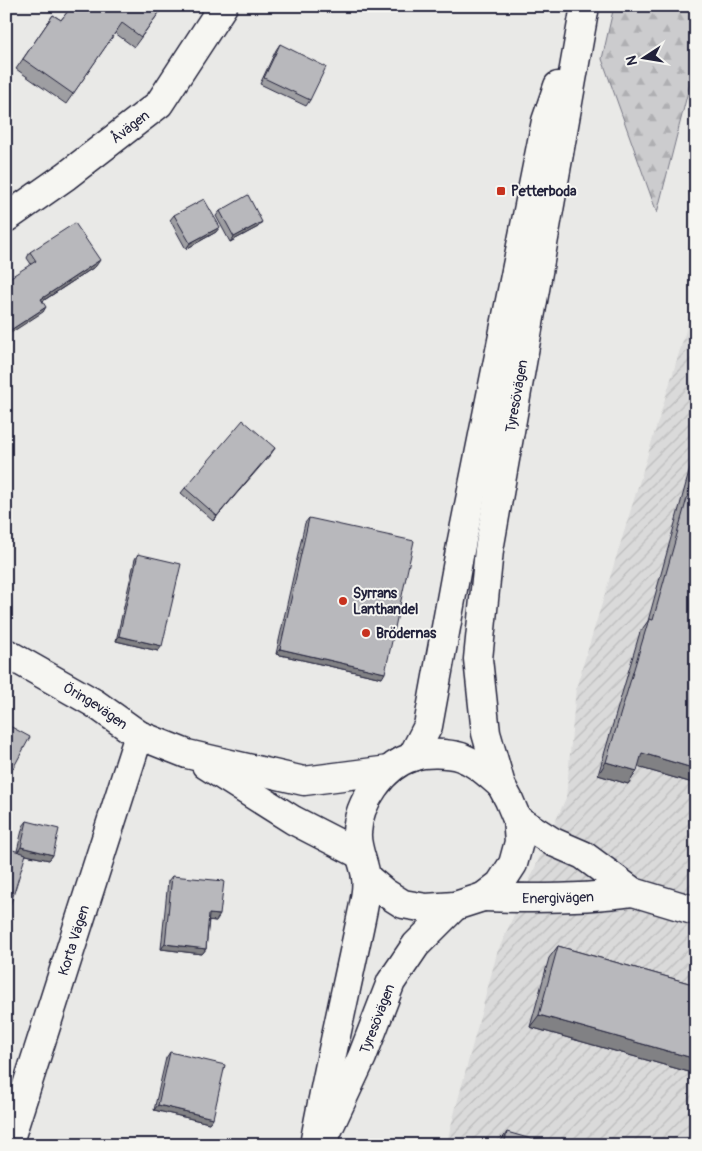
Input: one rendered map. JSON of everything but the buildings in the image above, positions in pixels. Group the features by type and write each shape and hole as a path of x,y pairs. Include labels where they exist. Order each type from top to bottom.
{"main road":[{"name":"Åvägen","path":"6,218 66,176 159,104 223,6"},
{"name":"Tyresövägen","path":"314,1145 328,1069 363,912 363,865 356,833 361,810 372,788 400,764 428,726 461,545 546,121 585,6"},
{"name":"Tyresövägen","path":"363,865 384,892 403,904 426,908 455,906 483,897 500,884 514,864 519,842 517,819 501,785 486,733 478,659 488,560 585,6"},
{"name":"Öringevägen","path":"6,653 94,703 138,734 188,754 304,781 400,764"},
{"name":"Korta Vägen","path":"8,1145 138,734"},
{"name":"Tyresövägen","path":"400,764 442,753 461,757 482,768 501,785"},
{"name":"Öringevägen","path":"188,754 363,865"},
{"name":"Energivägen","path":"517,819 553,842 583,855 633,892 696,911"},
{"name":"Energivägen","path":"483,897 533,899 609,896 633,892"},
{"name":"Tyresövägen","path":"321,1145 362,1057 391,982 416,945 455,906"}],"shaded area":[{"path":"696,298 696,1145 446,1145 497,953 566,798 576,688"}],"green space":[{"path":"614,6 696,6 696,60 657,213 602,59"}],"place":[{"name":"Petterboda","path":"501,191"},
{"name":"Syrrans Lanthandel","path":"343,601"},
{"name":"Brödernas","path":"366,633"}]}
